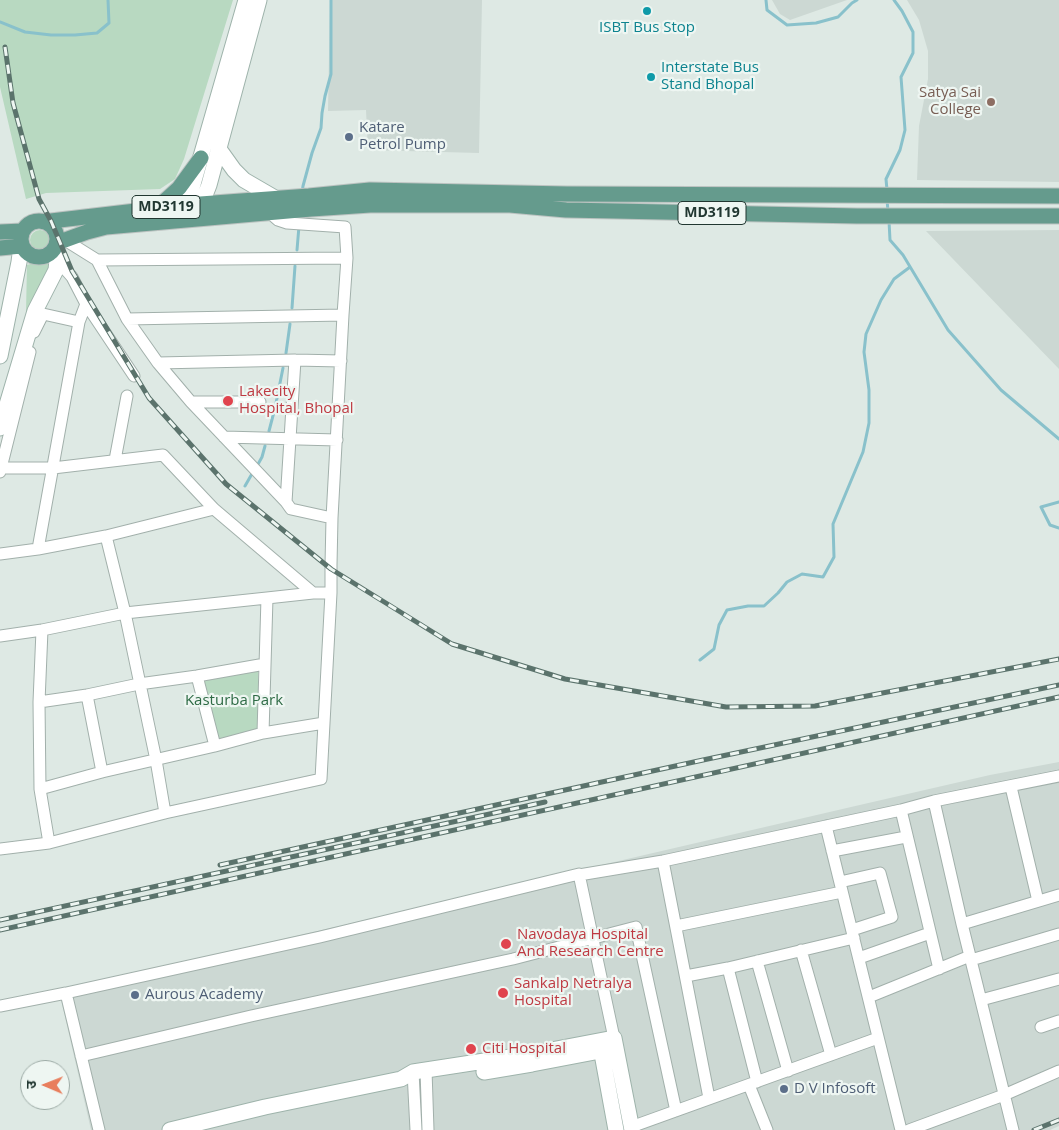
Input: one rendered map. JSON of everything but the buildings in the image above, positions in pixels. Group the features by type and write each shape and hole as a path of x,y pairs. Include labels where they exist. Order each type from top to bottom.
{"main road":[{"path":"201,219 195,204 201,158 246,0"},
{"path":"185,220 209,185 259,0"},
{"path":"219,148 225,159 244,180 286,211"},
{"path":"157,208 179,188 201,158"},
{"name":"MD3119","path":"59,247 87,232 106,227 286,211 310,202 370,190 567,194 1059,196"},
{"name":"MD3119","path":"310,202 370,205 510,205 566,210 857,216 1059,216"},
{"name":"MD3119","path":"47,223 195,204 286,211"},
{"path":"0,356 22,239 27,226 40,221 47,223 56,234 59,247 56,270 35,310 0,428"},
{"path":"0,232 22,239"},
{"path":"22,239 24,250 31,256 38,258 45,257 59,247"},
{"path":"0,248 22,239"},
{"path":"170,1130 265,1107 530,1054 608,1044 626,1129"}],"street":[{"path":"0,850 49,843 165,812 321,779 331,593 332,518 347,258 345,227 286,211"},
{"path":"59,247 97,260 347,258"},
{"path":"59,247 86,304 134,376"},
{"path":"97,260 127,319 158,363 190,402 291,509 332,518"},
{"path":"38,549 79,322 86,304"},
{"path":"0,472 34,330 43,314 79,322"},
{"path":"127,319 343,315"},
{"path":"158,363 295,360 341,361"},
{"path":"286,502 295,360"},
{"path":"115,460 127,396"},
{"path":"190,402 260,402"},
{"path":"224,437 337,440"},
{"path":"1,468 53,468 163,455 214,509 313,594"},
{"path":"0,554 106,536 214,509"},
{"path":"106,536 156,760 165,812"},
{"path":"0,636 42,630 124,613 331,593"},
{"path":"263,733 267,598"},
{"path":"42,630 40,789 49,843"},
{"path":"40,702 265,664"},
{"path":"196,676 214,746"},
{"path":"87,695 102,772"},
{"path":"40,789 263,733 324,723"},
{"path":"0,1006 320,937 579,874 580,876 663,861 901,810 934,801 1059,776"},
{"path":"1011,787 1038,901"},
{"path":"934,801 970,958 1013,1130"},
{"path":"901,810 939,969"},
{"path":"826,826 901,1130"},
{"path":"832,852 906,837"},
{"path":"663,861 709,1098"},
{"path":"676,926 841,887 880,873 892,917 853,934 801,950 686,976"},
{"path":"580,876 593,938 608,1044"},
{"path":"962,924 1059,895"},
{"path":"81,1056 251,1016 513,959 636,927 676,1111"},
{"path":"859,958 930,933"},
{"path":"869,997 970,958 1059,934"},
{"path":"801,950 831,1055"},
{"path":"757,960 788,1071"},
{"path":"728,968 753,1083 767,1130"},
{"path":"981,1000 1059,979"},
{"path":"66,993 99,1130"},
{"path":"1041,1027 1059,1021"},
{"path":"626,1129 878,1038"},
{"path":"908,1130 1004,1095 1059,1071"},
{"path":"416,1077 416,1130"},
{"path":"416,1077 428,1130"}],"shaded area":[{"path":"330,0 482,0 479,153 368,150 366,110 328,111"},
{"path":"772,0 847,0 790,20 780,14"},
{"name":"Satya Sai College","path":"907,0 1059,0 1059,182 917,180 919,126 928,79 928,51 919,20"},
{"path":"1059,230 1059,369 926,231"},
{"path":"1059,762 1059,1126 1050,1130 91,1130 59,991 990,775"}],"green space":[{"path":"0,0 233,0 184,159 175,179 160,189 46,193 26,199 0,87"},
{"path":"36,230 44,230 50,236 50,244 44,250 36,250 30,244 30,236"},
{"path":"40,261 50,265 30,309 26,312 27,265"},
{"name":"Kasturba Park","path":"258,670 258,729 218,739 202,679"}],"waterway":[{"path":"0,22 25,32 51,35 97,33 109,23 108,0"},
{"path":"302,193 312,153 321,128 325,96 331,74 331,0"},
{"path":"766,0 767,10 787,25 816,23 838,17 857,0"},
{"path":"887,190 886,179 900,150 905,130 901,77 913,53 913,32 894,0"},
{"path":"887,199 888,212"},
{"path":"889,221 890,240 903,255 948,330 1001,390 1059,439"},
{"path":"297,250 299,226"},
{"path":"292,308 295,266"},
{"path":"700,660 714,649 719,625 727,610 748,606 764,606 787,582 802,574 823,577 834,557 833,524 863,452 869,423 869,390 864,352 866,334 881,300 894,279 910,267"},
{"path":"286,353 290,324"},
{"path":"269,431 283,368"},
{"path":"257,466 265,446"},
{"path":"245,486 253,472"},
{"path":"1059,502 1041,507 1050,525 1059,528"}],"railway":[{"path":"5,47 13,103 39,199 51,221 72,271 149,398 226,484 331,569 452,644 565,679 726,707 815,706 1059,659"},
{"path":"220,865 1059,685"},
{"path":"0,930 1059,697"},
{"path":"0,920 545,802"},
{"path":"1034,1130 1059,1120"}],"place":[{"name":"ISBT Bus Stop","path":"647,11"},
{"name":"Interstate Bus Stand Bhopal","path":"651,77"},
{"name":"Satya Sai College","path":"991,102"},
{"name":"Katare Petrol Pump","path":"349,137"},
{"name":"Lakecity Hospital, Bhopal","path":"228,401"},
{"name":"Navodaya Hospital And Research Centre","path":"506,944"},
{"name":"Sankalp Netralya Hospital","path":"503,993"},
{"name":"Aurous Academy","path":"135,995"},
{"name":"Citi Hospital","path":"471,1049"},
{"name":"D V Infosoft","path":"784,1089"}]}
